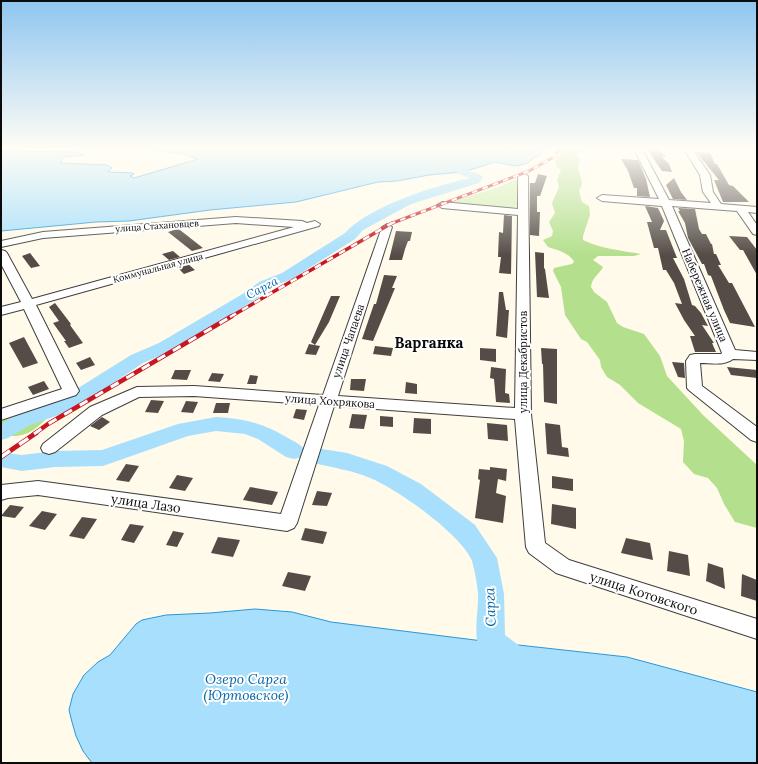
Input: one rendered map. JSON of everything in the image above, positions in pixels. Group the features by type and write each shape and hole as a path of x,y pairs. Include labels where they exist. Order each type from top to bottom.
{"street":[{"name":"улица Декабристов","path":"523,185 523,414 536,547"},
{"name":"Набережная улица","path":"656,185 666,203 730,354 724,359 695,358 693,361 695,388 757,436"},
{"path":"706,185 708,192 718,207"},
{"path":"602,198 757,210"},
{"path":"442,205 523,212"},
{"path":"740,209 757,232"},
{"name":"улица Стахановцев","path":"1,244 43,235 236,220 315,224"},
{"name":"Коммунальная улица","path":"1,311 315,224"},
{"name":"улица Чапаева","path":"287,524 387,227"},
{"path":"1,254 28,303 71,391 1,415"},
{"path":"730,354 757,356"},
{"name":"улица Хохрякова","path":"49,448 96,411 137,392 194,391 523,414"},
{"name":"улица Лазо","path":"3,492 38,488 287,524"},
{"name":"улица Котовского","path":"536,547 563,567 757,629"}],"green space":[{"path":"504,185 519,185 518,206 507,208 448,203"},
{"path":"558,185 581,185 579,191 582,202 589,206 590,215 583,240 604,247 641,254 634,256 598,256 593,260 603,267 594,278 591,287 594,292 607,302 617,323 623,327 644,334 660,356 667,376 703,415 757,465 757,528 735,522 724,504 717,488 708,478 694,474 683,462 684,441 681,429 638,403 620,385 607,377 601,367 600,360 587,342 581,339 565,315 561,287 553,271 554,268 572,264 574,262 570,256 548,247 543,240 552,236 553,231 549,222 555,213 552,203 559,187"},
{"path":"90,382 101,383 101,387 88,390 73,402 46,410 43,413 46,419 29,433 16,436 1,436 1,421 71,394"}],"water":[{"path":"1,185 367,185 296,202 210,210 129,221 96,222 1,231"},
{"name":"Озеро Сарга (Юртовское)","path":"255,609 292,612 331,622 627,657 757,692 757,763 92,763 83,751 76,736 72,722 69,710 73,694 84,675 98,662 110,655 136,624 142,620 166,615"}],"building":[{"path":"530,185 544,185 540,196 537,196 537,212 540,212 539,236 530,235"},
{"path":"633,185 647,185 650,197 637,196 637,188 634,188"},
{"path":"666,185 677,185 687,200 673,199"},
{"path":"716,185 733,186 749,202 723,202"},
{"path":"645,206 658,208 664,221 660,230 666,230 677,258 673,258 684,279 692,305 695,306 701,313 708,326 702,325 714,343 712,343 716,352 695,352 690,336 695,336 675,303 682,304 674,283 666,270 663,270 658,248 654,248 647,222 652,222"},
{"path":"678,208 695,209 699,229 702,234 706,234 712,244 714,254 716,254 721,265 718,265 729,283 732,283 755,327 730,323 711,276 708,275 704,264 702,264 688,238 685,223 678,211 680,211"},
{"path":"504,215 512,216 511,274 499,273 501,257 498,257 499,232 503,233"},
{"path":"177,229 203,248 192,251 168,232"},
{"path":"396,231 412,232 402,260 389,260"},
{"path":"729,236 747,237 757,250 757,275 743,250 740,250"},
{"path":"173,251 180,257 169,260 162,254"},
{"path":"535,252 544,253 544,268 549,298 537,297"},
{"path":"30,253 40,266 31,268 22,256"},
{"path":"188,264 195,270 184,274 177,267"},
{"path":"384,275 397,276 392,288 395,288 373,341 362,339 374,304 376,304"},
{"path":"499,292 503,292 506,310 509,310 507,338 496,336"},
{"path":"331,296 340,296 329,322 315,345 311,342"},
{"path":"55,303 83,343 69,348 64,341 66,341 53,323 59,321 49,307"},
{"path":"24,337 38,363 23,368 9,343"},
{"path":"309,344 320,346 316,355 305,354"},
{"path":"375,346 393,348 391,356 373,354"},
{"path":"480,348 496,349 496,362 480,360"},
{"path":"541,348 557,349 557,404 544,402"},
{"path":"90,357 95,365 81,370 76,363"},
{"path":"672,362 684,363 685,378 678,377"},
{"path":"491,367 506,369 505,393 509,394 510,403 496,402 494,379 490,378"},
{"path":"727,367 757,370 757,378 731,375"},
{"path":"175,370 191,370 187,380 171,379"},
{"path":"212,373 224,374 220,382 208,381"},
{"path":"250,375 258,376 256,384 247,384"},
{"path":"351,379 366,379 364,391 350,390"},
{"path":"44,381 49,389 33,395 28,387"},
{"path":"406,382 417,384 417,394 405,393"},
{"path":"151,400 164,401 158,413 145,412"},
{"path":"186,401 198,402 193,413 181,412"},
{"path":"216,403 230,403 228,413 213,413"},
{"path":"296,409 307,410 304,420 293,418"},
{"path":"352,414 367,415 364,429 349,428"},
{"path":"380,416 393,417 393,427 380,426"},
{"path":"102,417 110,422 99,430 90,426"},
{"path":"414,418 431,419 431,434 413,433"},
{"path":"487,423 507,425 508,441 488,439"},
{"path":"545,423 560,425 562,447 568,448 569,457 547,454"},
{"path":"126,464 139,466 129,482 116,480"},
{"path":"490,467 507,469 506,481 498,479 496,493 506,496 503,523 475,518 480,480 478,479 479,469 490,470"},
{"path":"177,475 193,478 185,491 169,488"},
{"path":"552,476 573,479 573,491 552,488"},
{"path":"250,487 278,492 272,505 243,500"},
{"path":"317,491 332,493 327,506 312,505"},
{"path":"552,504 576,508 576,529 551,524"},
{"path":"10,505 24,507 15,518 1,516"},
{"path":"42,511 57,514 45,530 29,526"},
{"path":"82,517 97,519 84,539 69,536"},
{"path":"130,524 144,526 134,543 121,540"},
{"path":"305,528 327,532 323,544 301,540"},
{"path":"173,531 184,533 177,547 166,545"},
{"path":"218,537 240,540 233,557 211,553"},
{"path":"626,538 650,543 653,560 621,553"},
{"path":"669,551 688,555 690,576 667,571"},
{"path":"708,563 723,568 725,589 706,581"},
{"path":"288,572 311,576 305,591 282,586"},
{"path":"742,574 757,580 757,601 741,596"}],"waterway":[{"name":"Сарга","path":"1,433 23,420 66,405 137,359 165,347 252,295 264,285 287,276 350,236 358,227 407,201 459,185"},
{"name":"Сарга","path":"7,461 22,463 55,459 103,458 185,429 216,424 235,425 249,428 265,434 294,451"},
{"name":"Сарга","path":"322,457 347,461 379,472 413,490 466,532 484,558 491,594 491,642 511,657"}],"railway":[{"path":"391,224 493,185"},
{"path":"230,317 391,224"},
{"path":"34,434 48,424 232,316"},
{"path":"1,457 36,433"}],"district":[{"name":"Варганка","path":"429,343"}]}
